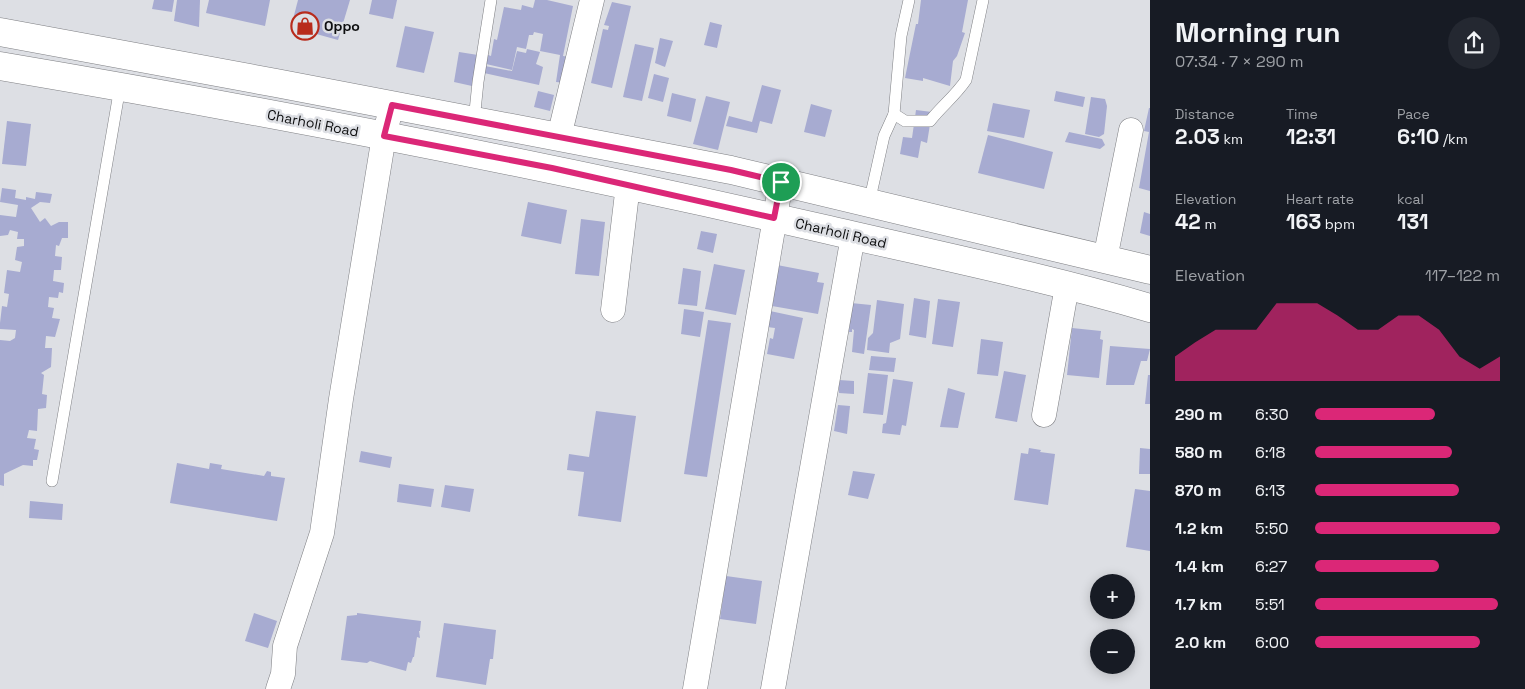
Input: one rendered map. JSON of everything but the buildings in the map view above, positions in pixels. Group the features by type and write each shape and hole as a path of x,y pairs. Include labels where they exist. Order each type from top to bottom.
{"street":[{"path":"559,137 592,0"},
{"path":"0,32 559,137 781,182 1150,270"},
{"name":"Charholi Road","path":"0,66 384,136 628,185 1067,286 1150,308"},
{"path":"278,689 283,674 285,646 322,533 342,390 384,136 392,105"},
{"path":"1105,259 1131,130"},
{"path":"695,689 781,182"},
{"path":"613,310 628,185"},
{"path":"773,689 853,236"},
{"path":"1044,415 1067,286"}],"lane":[{"path":"474,121 491,0"},
{"path":"869,203 884,136 894,114 901,36 909,0"},
{"path":"894,114 905,121 930,121 950,97 959,90 966,80 983,0"},
{"path":"52,481 120,87"}],"place":[{"name":"Oppo","path":"305,26"}],"route":[{"path":"392,105 731,170 781,182 774,218 552,168 384,136 392,105"}]}
